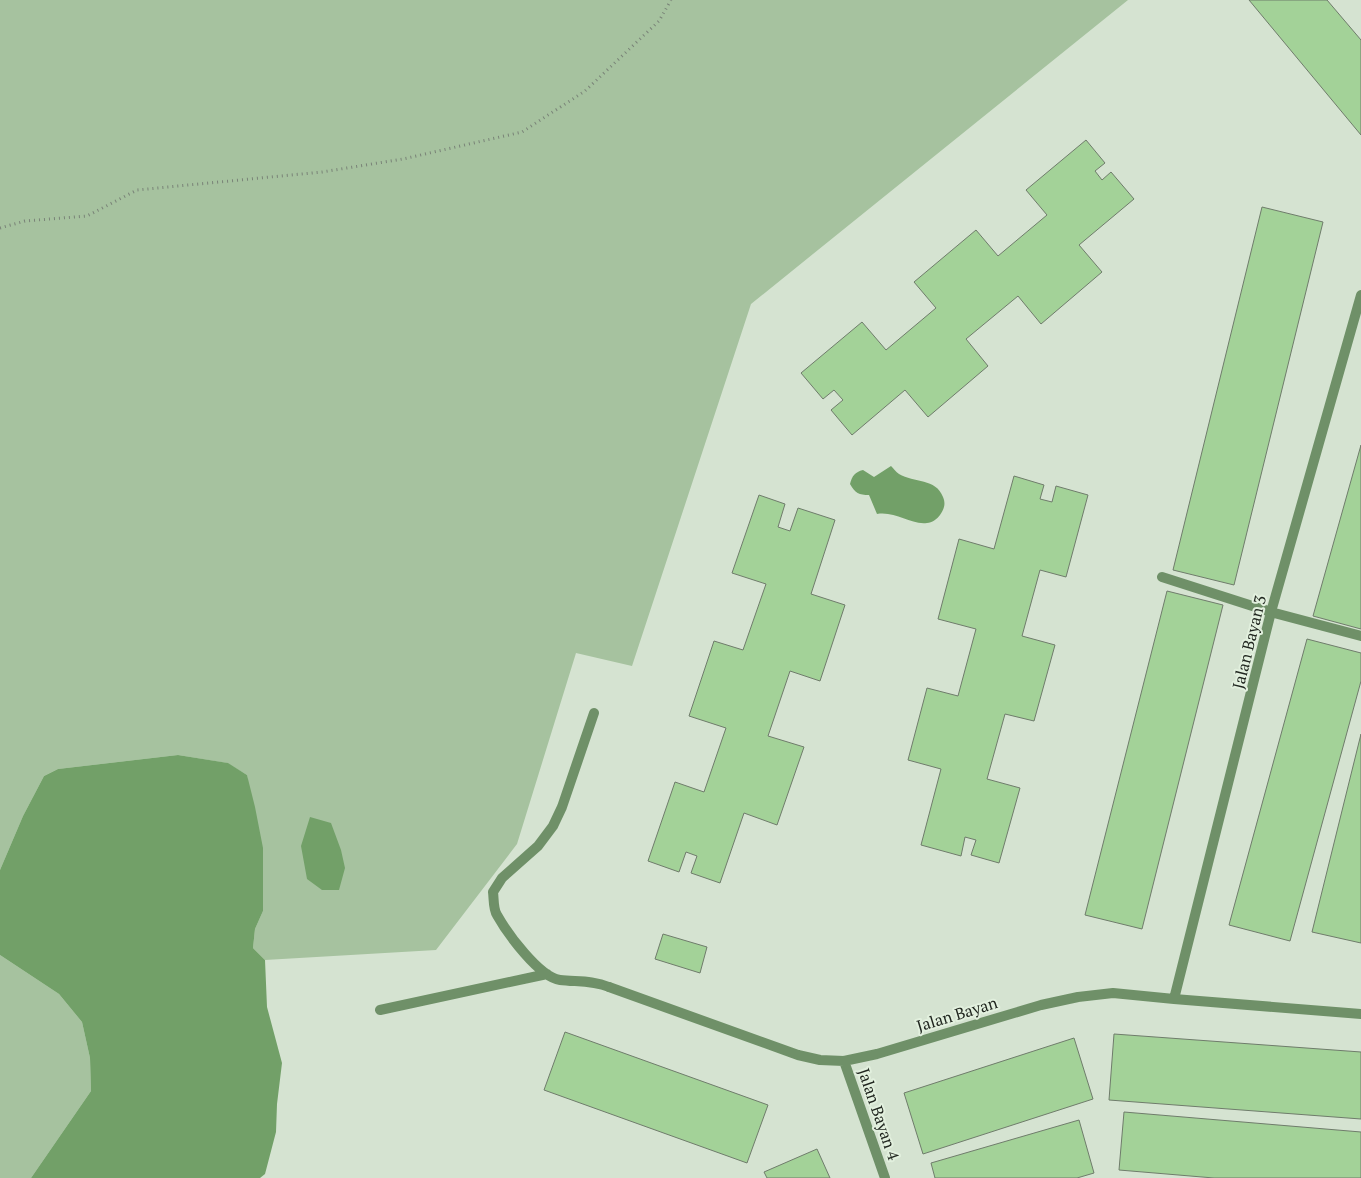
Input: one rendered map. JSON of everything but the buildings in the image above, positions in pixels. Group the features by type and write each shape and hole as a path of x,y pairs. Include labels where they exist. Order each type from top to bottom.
{"street":[{"name":"Jalan Bayan 3","path":"1174,999 1271,612 1361,295"},
{"path":"1162,577 1271,612 1361,636"},
{"path":"547,974 530,961 496,913 493,892 502,878 538,846 553,826 562,807 594,713"},
{"path":"380,1010 547,974"},
{"name":"Jalan Bayan","path":"547,974 558,980 602,984 798,1055 820,1060 844,1061 877,1054 1041,1005 1078,997 1113,993 1361,1014"},
{"name":"Jalan Bayan 4","path":"844,1061 885,1178"}],"path":[{"path":"0,228 26,221 87,216 137,190 330,171 403,159 522,132 585,91 659,21 671,0"}],"shaded area":[{"path":"0,0 1128,0 751,304 632,666 576,653 517,844 436,950 265,960 253,948 255,929 263,911 247,775 227,763 178,755 58,769 44,776 23,816 0,870"},
{"path":"891,466 899,474 930,484 940,491 944,500 943,509 933,522 921,523 890,514 877,514 869,495 858,493 850,484 854,475 860,471 863,470 874,477"},
{"path":"178,755 228,763 247,775 255,807 263,848 263,911 255,929 253,948 265,960 267,1007 282,1063 276,1132 265,1174 260,1178 31,1178 91,1091 90,1058 82,1022 59,994 0,955 0,870 23,816 44,776 58,769"},
{"path":"310,817 331,823 341,850 345,868 339,890 322,890 307,879 301,846"},
{"path":"0,955 59,994 82,1022 90,1058 91,1091 31,1178 0,1178"}]}
